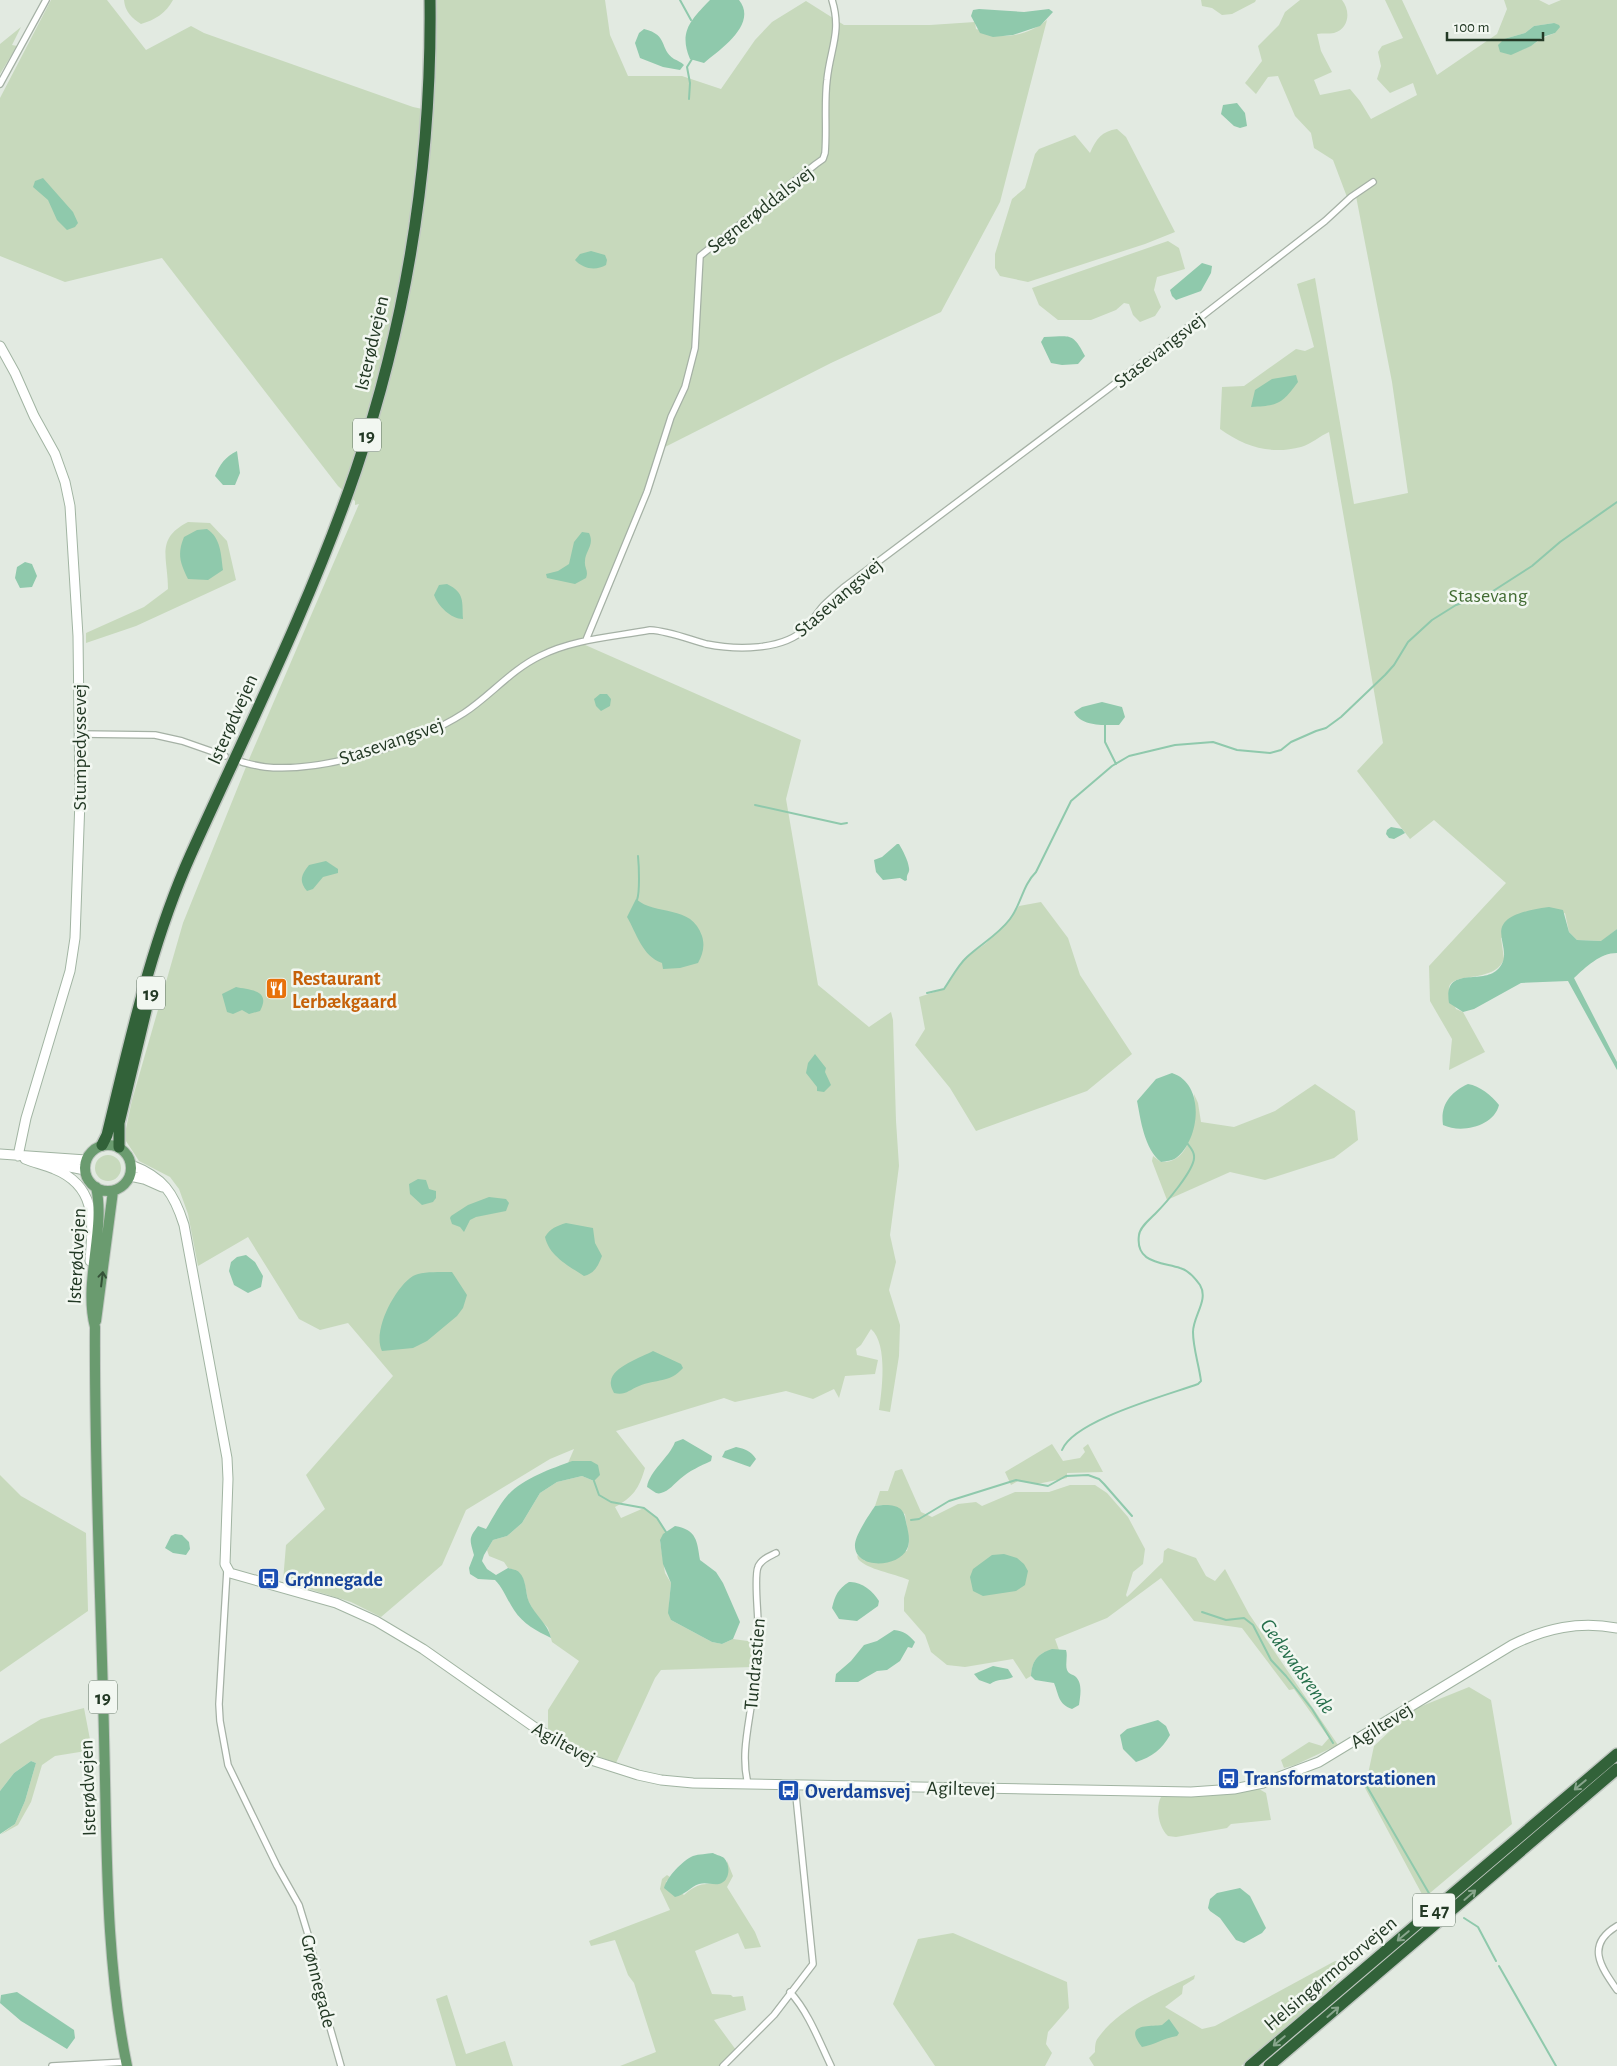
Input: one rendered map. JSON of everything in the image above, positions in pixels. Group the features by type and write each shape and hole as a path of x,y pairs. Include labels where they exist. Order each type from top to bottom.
{"highway":[{"name":"Isterødvejen","path":"119,1147 119,1123 154,979 174,910 198,842 311,589 357,468 379,395 395,332 410,258 419,192 427,114 430,0"},
{"name":"Isterødvejen","path":"102,1145 107,1135 151,966 191,853 198,842"},
{"name":"Helsingørmotorvejen","path":"1250,2066 1617,1754"},
{"name":"Helsingørmotorvejen","path":"1269,2066 1617,1769"}],"main road":[{"path":"96,1187 105,1191 113,1190 122,1186 130,1176 131,1165 126,1153 113,1145 102,1145"},
{"name":"19","path":"96,1187 90,1182 85,1165 91,1152 102,1145"},
{"name":"Isterødvejen","path":"96,1187 98,1205 92,1283 92,1314 95,1327 97,1481 109,1895 118,2003 127,2064"},
{"name":"Isterødvejen","path":"95,1327 98,1316 113,1190"}],"street":[{"path":"0,84 46,0"},
{"name":"Segnerøddalsvej","path":"586,640 647,492 671,417 684,387 695,348 700,256 816,164 825,153 827,79 836,39 837,16 832,0"},
{"name":"Stasevangsvej","path":"242,762 265,767 320,764 369,752 429,732 464,713 538,656 586,640 659,630 722,647 762,646 788,640 805,628 822,607 842,588 1108,389 1326,221 1351,197 1373,182"},
{"name":"Stumpedyssevej","path":"0,346 54,454 65,482 70,506 78,636 80,800 75,938 70,971 26,1118 22,1158"},
{"path":"80,734 156,735 182,741 225,756"},
{"path":"0,1154 85,1165"},
{"path":"22,1158 54,1168 68,1176 76,1182 87,1198 90,1205 92,1222 89,1274 92,1283"},
{"name":"Grønnegade","path":"131,1165 157,1178 171,1192 184,1225 227,1458 225,1564 227,1570 219,1704 228,1765 277,1866 299,1905 310,1941 325,2010 340,2066"},
{"name":"Grønnegade","path":"130,1176 154,1182 165,1189 175,1201"},
{"name":"Tundrastien","path":"748,1784 744,1768 756,1656 758,1606 756,1575 761,1562 776,1553"},
{"name":"Agiltevej","path":"227,1570 230,1573 336,1603 376,1621 423,1649 537,1729 588,1758 614,1769 661,1780 795,1786 1191,1792 1234,1788 1283,1777 1319,1762 1531,1635 1566,1626 1586,1624 1617,1628"},
{"path":"723,2066 774,2015 812,1964 813,1958 795,1786"},
{"path":"1617,1926 1607,1932 1598,1949 1601,1966 1617,1990"},
{"path":"790,1992 798,2000 809,2019 831,2066"},
{"path":"52,2066 127,2064"}],"green space":[{"path":"51,0 107,0 146,50 191,26 204,33 413,107 432,111 437,35 436,0 605,0 610,35 628,76 682,76 721,89 755,40 772,22 806,1 844,25 930,25 975,22 976,29 1005,36 1030,30 1047,20 1000,202 941,312 831,363 663,448 583,644 801,740 786,799 818,985 869,1027 891,1012 893,1020 899,1166 890,1235 896,1262 889,1290 900,1325 899,1356 890,1412 879,1410 882,1356 880,1345 871,1329 861,1345 856,1349 857,1355 878,1360 875,1374 845,1376 839,1398 834,1389 813,1399 786,1391 735,1402 724,1398 616,1431 645,1468 634,1492 615,1507 621,1518 644,1508 657,1518 666,1532 660,1542 665,1573 671,1583 669,1603 671,1620 712,1642 722,1644 733,1639 755,1642 752,1667 661,1670 655,1678 616,1763 576,1748 548,1729 548,1710 579,1661 552,1642 548,1628 535,1614 528,1600 524,1581 519,1572 508,1568 504,1562 489,1556 487,1550 493,1540 507,1536 522,1523 540,1493 557,1482 582,1476 594,1481 573,1461 568,1463 574,1449 550,1459 466,1510 442,1565 381,1617 351,1602 283,1581 286,1545 325,1509 306,1475 393,1376 348,1323 320,1330 299,1319 248,1237 198,1266 188,1214 179,1189 170,1177 139,1161 124,1138 132,1100 183,923 250,757 359,504 355,505 355,501 338,486 162,258 65,282 0,256 0,98"},
{"path":"124,0 173,0 160,15 141,24 130,14"},
{"path":"1201,0 1256,0 1232,14 1222,15 1212,8 1202,6"},
{"name":"Stasevang","path":"1300,0 1342,0 1347,9 1347,19 1343,28 1334,33 1317,34 1321,51 1332,72 1314,80 1320,95 1350,89 1371,119 1417,95 1413,83 1390,93 1377,79 1381,66 1378,52 1382,46 1403,38 1385,0 1402,0 1437,75 1497,34 1507,9 1504,0 1539,0 1549,5 1561,0 1617,0 1617,929 1602,941 1577,940 1569,932 1565,913 1501,938 1504,959 1499,967 1482,975 1456,980 1451,984 1449,992 1456,1009 1463,1012 1485,1052 1449,1070 1452,1039 1430,1001 1429,966 1506,883 1434,820 1410,839 1357,771 1383,743 1329,432 1305,446 1269,450 1239,441 1220,429 1222,387 1244,386 1296,349 1305,351 1314,347 1297,284 1315,278 1354,504 1408,493 1392,382 1355,191 1347,197 1333,160 1314,148 1311,133 1295,116 1278,76 1268,77 1256,94 1245,83 1262,61 1258,46 1279,25 1285,12","holes":["1554,23 1555,33 1527,48 1517,51 1504,39 1525,33 1534,26"]},
{"path":"21,27 12,45 17,46 0,74 0,44"},
{"path":"1117,129 1126,137 1175,232 1145,244 1028,282 1000,276 995,268 995,254 1012,199 1025,188 1035,154 1039,149 1075,135 1090,153 1100,136"},
{"path":"1168,241 1179,248 1185,269 1157,277 1154,290 1161,307 1155,316 1140,322 1133,315 1129,304 1124,303 1116,310 1091,320 1058,320 1039,305 1032,288"},
{"path":"188,522 210,523 227,541 236,580 136,626 86,643 86,633 144,607 168,589 167,542 178,528"},
{"path":"1041,902 1068,938 1080,975 1132,1054 1087,1091 976,1131 950,1088 915,1045 925,1029 919,997 944,989 965,958 985,944 1009,920 1019,906"},
{"path":"1315,1084 1355,1111 1358,1140 1334,1158 1265,1180 1230,1172 1167,1200 1152,1161 1153,1156 1161,1162 1170,1161 1180,1156 1185,1149 1194,1121 1194,1094 1198,1103 1201,1122 1234,1127 1275,1111"},
{"path":"108,1155 117,1159 121,1168 117,1177 108,1181 99,1177 95,1168 99,1159"},
{"path":"1052,1444 1063,1461 1080,1458 1085,1452 1083,1448 1088,1444 1103,1472 1067,1473 1067,1478 1037,1484 1018,1481 1011,1485 1005,1472"},
{"path":"902,1469 921,1512 932,1517 958,1504 976,1502 982,1506 1015,1492 1049,1492 1070,1485 1095,1485 1107,1493 1128,1517 1145,1549 1143,1564 1133,1572 1127,1597 1163,1562 1164,1551 1168,1548 1196,1558 1206,1576 1215,1581 1225,1569 1249,1614 1338,1745 1295,1765 1284,1768 1281,1760 1309,1742 1322,1746 1329,1738 1294,1689 1289,1690 1242,1628 1194,1621 1161,1578 1107,1618 1055,1639 1059,1650 1048,1651 1039,1656 1033,1664 1031,1676 1026,1679 1013,1659 965,1667 947,1665 931,1652 925,1635 904,1611 904,1598 909,1580 874,1569 862,1563 857,1555 865,1561 907,1551 909,1543 905,1514 883,1505 875,1506 880,1491 888,1491 895,1471"},
{"path":"0,1475 21,1496 86,1533 88,1611 0,1672"},
{"path":"1469,1687 1491,1700 1512,1824 1424,1898 1365,1788 1374,1746 1412,1710"},
{"path":"84,1708 92,1750 55,1756 42,1765 31,1802 18,1825 0,1835 15,1824 25,1801 36,1763 31,1761 14,1773 0,1791 0,1744 41,1719"},
{"path":"1259,1789 1266,1793 1271,1820 1231,1824 1227,1828 1176,1837 1168,1836 1160,1823 1158,1807 1161,1797 1227,1794"},
{"path":"727,1861 733,1876 727,1887 755,1932 761,1947 745,1949 738,1933 695,1951 712,1994 731,1995 733,1997 743,1996 746,2010 714,2020 736,2050 720,2066 620,2066 656,2052 634,1983 628,1975 615,1940 591,1946 589,1941 670,1910 660,1889 662,1879 667,1875 670,1877 666,1882 684,1895 697,1886 716,1883 727,1878"},
{"path":"953,1933 1067,1982 1069,2008 1048,2032 1046,2044 1052,2053 1045,2066 935,2066 893,2004 918,1939"},
{"path":"1335,1961 1350,1965 1326,1994 1241,2066 1094,2066 1089,2058 1095,2052 1097,2039 1118,2017 1143,2000 1195,1975 1194,1979 1183,1986 1182,1994 1165,2007 1202,2029 1215,2026"},
{"path":"447,1995 466,2054 505,2041 513,2066 456,2066 436,1999"}],"shaded area":[{"path":"710,0 739,0 744,9 744,18 741,27 728,43 704,63 690,59 686,33 698,13"},
{"path":"1049,9 1053,12 1040,26 1013,35 993,37 980,33 971,16 973,10 1024,12"},
{"path":"1554,23 1560,27 1555,33 1543,37 1531,46 1511,55 1500,52 1498,45 1504,39 1525,33 1534,26"},
{"path":"644,29 661,38 669,55 684,65 680,70 663,67 640,58 635,43 639,33"},
{"path":"1237,103 1245,113 1247,126 1240,128 1234,126 1221,114 1223,105"},
{"path":"43,178 73,212 78,223 75,227 67,230 57,220 48,200 33,187 35,181"},
{"path":"591,251 605,255 606,265 590,268 575,260 580,254"},
{"path":"1202,263 1212,266 1211,273 1201,291 1176,300 1170,290"},
{"path":"1044,337 1069,337 1077,342 1085,356 1078,364 1062,365 1051,363 1041,342"},
{"path":"1296,375 1298,382 1288,395 1279,402 1267,406 1251,407 1255,390 1272,379"},
{"path":"237,451 240,473 235,485 223,485 215,476 223,461"},
{"path":"207,529 218,542 223,570 208,580 188,579 180,558 184,537 197,530"},
{"path":"582,532 589,533 591,537 585,557 586,578 575,584 547,578 546,574 558,571 569,564 574,542"},
{"path":"25,562 32,564 37,576 32,587 20,588 15,578 17,567"},
{"path":"447,584 460,594 463,619 450,614 442,607 434,595 439,585"},
{"path":"600,694 607,694 611,699 610,706 601,711 596,706 594,699"},
{"path":"1102,702 1122,707 1125,717 1119,725 1088,723 1077,717 1074,712 1082,707"},
{"path":"1391,827 1402,829 1405,833 1394,839 1389,838 1386,834 1387,830"},
{"path":"899,844 908,865 907,880 905,881 900,878 883,880 876,872 874,860 882,857"},
{"path":"326,861 338,869 338,873 323,877 313,889 307,891 302,881 304,871 309,865"},
{"path":"636,899 644,904 682,915 690,919 697,926 703,943 698,963 680,968 663,969 662,963 655,960 645,950 627,917"},
{"path":"1549,907 1563,910 1569,932 1577,940 1601,941 1617,929 1617,953 1599,958 1574,978 1617,1062 1617,1070 1568,981 1521,983 1474,1009 1463,1012 1449,1003 1449,991 1452,984 1457,980 1490,974 1497,970 1503,961 1504,952 1501,934 1503,926 1509,918 1524,912"},
{"path":"236,987 252,990 261,995 263,1004 260,1011 249,1014 242,1010 233,1014 227,1012 222,994"},
{"path":"815,1054 826,1068 825,1072 831,1085 824,1092 817,1091 817,1087 806,1073 808,1063"},
{"path":"1172,1073 1183,1079 1190,1088 1195,1100 1196,1113 1190,1139 1184,1150 1176,1158 1161,1162 1147,1142 1137,1101 1156,1079"},
{"path":"1468,1084 1481,1089 1499,1105 1496,1112 1484,1123 1468,1128 1459,1129 1443,1125 1443,1111 1448,1100 1456,1091"},
{"path":"418,1179 426,1180 429,1189 436,1191 436,1198 433,1202 422,1205 410,1194 409,1184"},
{"path":"489,1197 506,1199 509,1203 506,1211 470,1220 464,1232 460,1227 452,1224 451,1216 468,1205"},
{"path":"566,1223 593,1228 595,1243 602,1256 596,1269 588,1275 584,1276 566,1264 555,1255 547,1244 545,1237 549,1231"},
{"path":"246,1255 255,1262 263,1276 261,1287 248,1293 234,1285 229,1271 231,1262 237,1257"},
{"path":"452,1272 467,1295 463,1308 457,1316 427,1341 413,1348 382,1351 380,1332 383,1321 393,1299 406,1282 416,1274"},
{"path":"653,1351 681,1364 683,1368 668,1378 639,1386 624,1393 614,1393 611,1382 616,1371"},
{"path":"683,1439 712,1456 711,1461 687,1474 666,1491 655,1493 647,1487 652,1475 675,1442"},
{"path":"736,1447 748,1451 756,1459 750,1467 722,1457 725,1451"},
{"path":"572,1461 591,1461 598,1465 600,1475 594,1481 582,1476 557,1482 540,1493 522,1523 507,1536 493,1540 482,1561 487,1569 496,1575 508,1568 516,1570 522,1575 529,1602 547,1628 551,1638 536,1630 522,1619 495,1580 478,1579 470,1574 469,1568 474,1555 471,1540 478,1526 486,1529 501,1503 521,1484"},
{"path":"875,1506 896,1506 902,1510 909,1543 907,1549 895,1560 887,1563 868,1562 856,1552 856,1540"},
{"path":"675,1526 688,1530 695,1537 700,1560 716,1572 723,1583 740,1622 733,1639 722,1644 712,1642 671,1620 668,1613 671,1583 663,1564 660,1540 663,1534"},
{"path":"175,1534 182,1535 189,1542 190,1549 186,1555 173,1553 165,1548 171,1536"},
{"path":"1004,1554 1017,1558 1024,1564 1028,1571 1025,1585 1016,1591 983,1596 973,1591 970,1577 973,1569 992,1555"},
{"path":"849,1582 858,1583 866,1587 879,1601 878,1606 857,1621 839,1619 832,1608 837,1593"},
{"path":"894,1630 906,1633 915,1642 912,1648 908,1647 900,1661 887,1670 877,1671 858,1682 835,1682 836,1674 851,1661 864,1645 877,1641"},
{"path":"1052,1649 1066,1650 1067,1670 1080,1683 1079,1705 1072,1709 1061,1702 1054,1683 1035,1680 1031,1676 1036,1659"},
{"path":"993,1666 1008,1669 1013,1677 990,1684 979,1680 974,1674"},
{"path":"1158,1720 1166,1726 1170,1735 1156,1752 1136,1762 1123,1749 1120,1735 1127,1729"},
{"path":"31,1761 36,1763 25,1801 15,1824 0,1834 0,1791 14,1773"},
{"path":"713,1853 724,1858 728,1865 727,1877 723,1883 699,1884 682,1895 675,1897 664,1888 672,1874 689,1858 695,1855"},
{"path":"1240,1888 1250,1896 1266,1928 1262,1933 1244,1943 1236,1940 1220,1918 1208,1908 1210,1899 1217,1893"},
{"path":"17,1992 74,2030 75,2038 67,2049 21,2021 0,2003 1,1995"},
{"path":"1169,2019 1179,2033 1177,2036 1142,2047 1135,2034 1136,2030 1162,2025"}],"waterway":[{"path":"680,0 691,20"},
{"path":"689,99 690,83 687,67 692,59"},
{"path":"927,993 944,989 964,960 1000,930 1010,919 1031,877 1036,872 1071,801 1112,766 1129,756 1175,745 1213,742 1237,750 1270,753 1281,750 1291,742 1326,728 1341,717 1385,675 1394,665 1408,642 1432,620 1456,605 1490,593 1532,566 1560,542 1617,502"},
{"path":"1105,725 1105,742 1116,764"},
{"path":"755,805 841,824 847,823"},
{"path":"637,900 639,885 638,856"},
{"path":"1062,1450 1070,1439 1102,1419 1198,1384 1201,1381 1193,1332 1203,1296 1200,1285 1183,1269 1151,1260 1145,1256 1139,1244 1139,1235 1143,1226 1172,1195 1190,1169 1194,1154 1187,1143"},
{"name":"Gedevadsrende","path":"911,1520 919,1519 949,1501 1016,1480 1048,1486 1066,1476 1088,1475 1099,1479 1132,1516"},
{"path":"594,1481 599,1495 611,1502 644,1508 657,1518 666,1532"},
{"name":"Gedevadsrende","path":"1202,1612 1226,1620 1244,1618 1253,1625 1271,1660 1312,1709 1333,1743"},
{"name":"Gedevadsrende","path":"1362,1778 1430,1895"},
{"name":"Gedevadsrende","path":"1464,1918 1478,1927 1496,1961"},
{"name":"Gedevadsrende","path":"1499,1966 1556,2066"}],"place":[{"name":"Restaurant Lerbækgaard","path":"276,989"},
{"name":"Grønnegade","path":"269,1579"},
{"name":"Transformatorstationen","path":"1228,1778"},
{"name":"Overdamsvej","path":"789,1791"}]}
